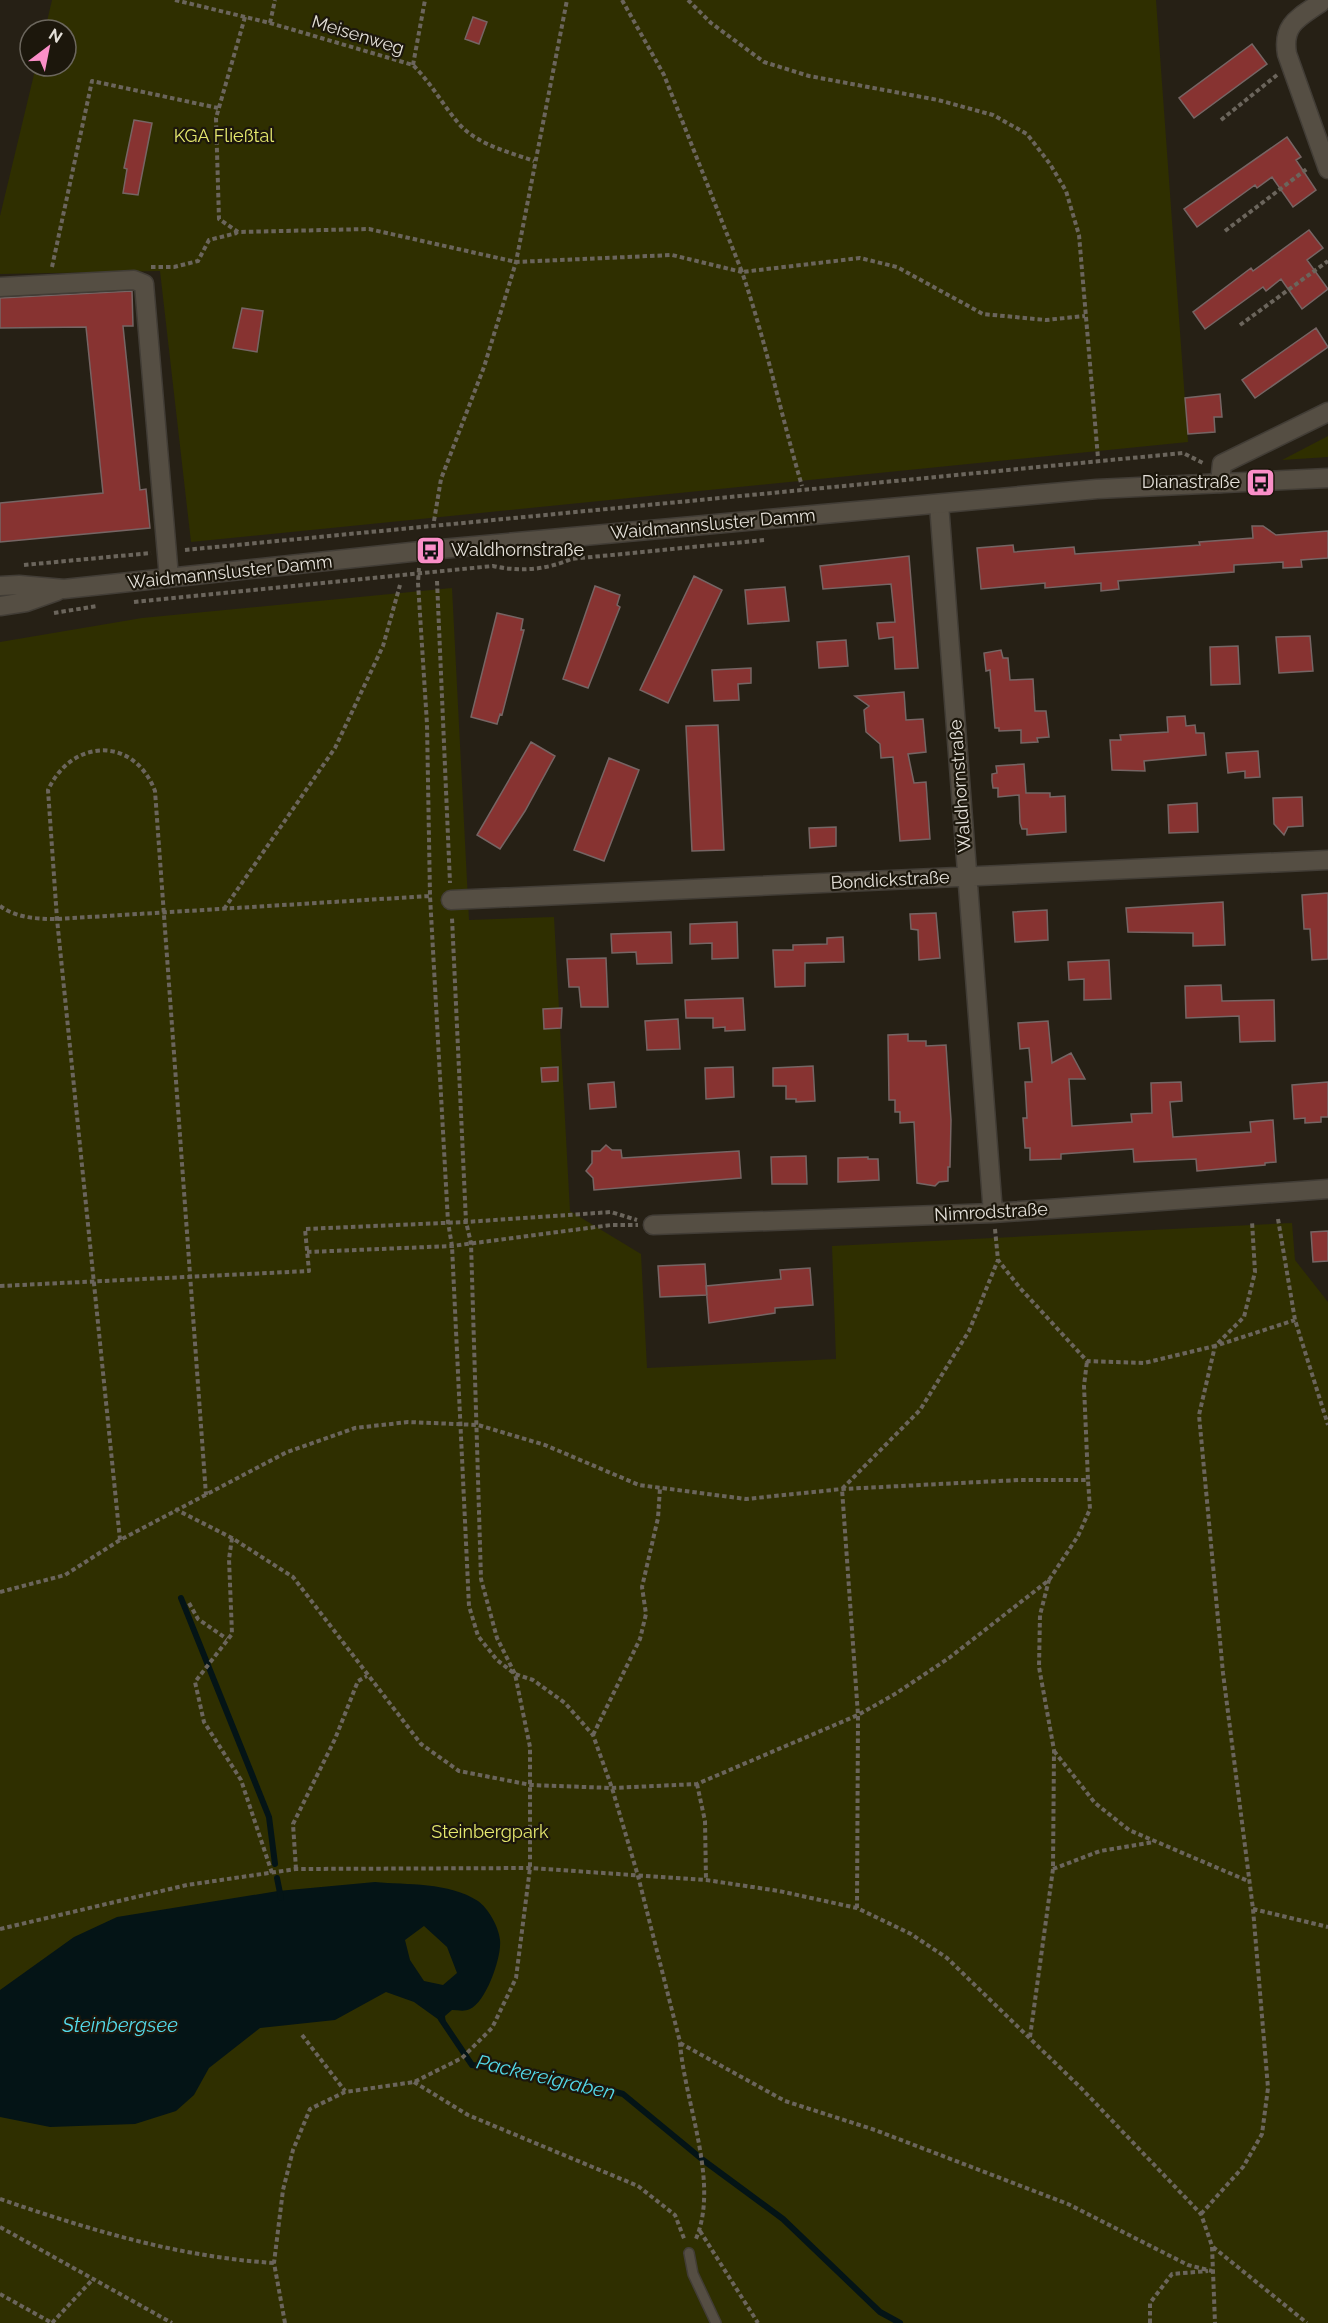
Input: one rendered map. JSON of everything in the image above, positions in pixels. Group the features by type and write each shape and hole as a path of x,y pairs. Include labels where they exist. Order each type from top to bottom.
{"street":[{"path":"1320,3 1289,26 1284,39 1320,167"},
{"path":"0,287 134,280 144,284 169,578"},
{"path":"1220,483 1222,464 1328,412"},
{"name":"Waidmannsluster Damm","path":"0,586 19,585 64,589 421,551 1097,489 1328,478"},
{"name":"Waldhornstraße","path":"939,504 993,1213"},
{"name":"Waidmannsluster Damm","path":"0,606 26,602 64,589"},
{"name":"Bondickstraße","path":"451,900 1328,860"},
{"name":"Nimrodstraße","path":"653,1225 993,1213 1328,1189"}],"lane":[{"path":"689,2253 693,2274 716,2323"}],"path":[{"name":"Meisenweg","path":"175,0 270,23 412,65 428,80 460,126 484,143 534,161"},
{"path":"270,23 275,0"},
{"path":"412,65 425,0"},
{"path":"434,521 441,479 484,367 516,262 567,0"},
{"path":"622,0 664,75 742,272 762,330 802,486"},
{"path":"688,0 711,23 764,62 808,76 938,100 993,115 1027,134 1050,164 1066,191 1079,235 1098,458"},
{"path":"238,232 219,219 216,118 244,17"},
{"path":"1221,120 1278,74"},
{"path":"62,269 52,269 92,81 218,108"},
{"path":"1225,231 1320,167"},
{"path":"143,267 174,267 198,261 209,240 238,232 369,229 516,262 672,255 742,272 860,258 897,267 983,314 1046,320 1086,316"},
{"path":"1240,325 1328,261"},
{"path":"22,566 1183,453 1201,463"},
{"path":"125,603 493,567 512,571 554,567 571,559 770,539"},
{"path":"418,583 427,724 430,896 448,1222 452,1246 469,1606 478,1636 497,1660 515,1674 532,1680 565,1703 592,1735 612,1788 638,1876 680,2043 682,2071 701,2151 699,2231 689,2253"},
{"path":"224,909 335,748 383,646 400,585"},
{"path":"51,614 102,605"},
{"path":"120,1540 57,919 48,789 54,775 70,760 90,751 106,750 135,761 145,771 155,791 206,1496"},
{"path":"0,906 11,913 35,919 57,919 430,896 451,900"},
{"path":"0,1286 309,1271 304,1229 466,1222 611,1212 653,1225"},
{"path":"857,1908 858,1715 842,1489 920,1410 969,1331 998,1260 993,1213"},
{"path":"1278,1219 1295,1320 1328,1425"},
{"path":"1201,2214 1244,2167 1262,2134 1268,2088 1253,1909 1223,1673 1199,1415 1215,1346 1244,1317 1255,1272 1252,1221"},
{"path":"285,2323 274,2263 283,2190 293,2150 310,2109 345,2092 414,2082 462,2058 492,2028 516,1978 530,1868 530,1747 515,1674 497,1638 481,1579 471,1243 466,1222"},
{"path":"307,1252 452,1246 611,1225 653,1225"},
{"path":"998,1260 1020,1288 1087,1361 1144,1362 1215,1346 1295,1320"},
{"path":"175,1509 232,1538 293,1577 421,1744 459,1771 531,1785 612,1788 697,1784 858,1715 949,1658 1049,1580 1078,1536 1090,1509 1084,1386 1087,1361"},
{"path":"0,1592 65,1575 175,1509 206,1496 287,1452 355,1428 408,1422 478,1425 545,1445 639,1485 746,1499 842,1489 1019,1480 1088,1480"},
{"path":"592,1735 640,1639 646,1614 642,1587 658,1518 660,1488"},
{"path":"232,1538 229,1559 232,1634 195,1683 204,1722 241,1780 272,1873"},
{"path":"1030,2038 1053,1869 1054,1750 1039,1667 1040,1615 1049,1580"},
{"path":"189,1602 198,1618 227,1639"},
{"path":"296,1869 293,1824 335,1739 358,1681 367,1676"},
{"path":"1054,1750 1095,1803 1130,1830 1248,1881"},
{"path":"697,1784 705,1821 706,1880"},
{"path":"1053,1869 1100,1851 1155,1841"},
{"path":"0,1929 187,1885 296,1869 530,1868 706,1880 780,1891 857,1908 910,1934 947,1958 1030,2038 1201,2214 1212,2246 1215,2323"},
{"path":"1253,1909 1328,1927"},
{"path":"302,2034 345,2092"},
{"path":"680,2043 785,2101 875,2130 1068,2204 1188,2265 1212,2271"},
{"path":"414,2082 468,2115 638,2186 675,2215 689,2253"},
{"path":"0,2199 120,2238 229,2260 274,2263"},
{"path":"0,2227 172,2323"},
{"path":"699,2231 758,2323"},
{"path":"1212,2246 1307,2323"},
{"path":"1150,2323 1150,2303 1172,2274 1212,2271"},
{"path":"0,2294 52,2323 93,2279"}],"green space":[{"name":"KGA Fließtal","path":"52,0 1156,0 1188,442 191,542 160,271 0,274 0,216 33,78 78,78 78,18 48,18"},
{"path":"1328,436 1328,457 1282,460"},
{"name":"Steinbergpark","path":"452,588 469,920 554,917 570,1211 641,1254 647,1368 836,1359 832,1246 1292,1223 1295,1260 1328,1302 1328,2323 0,2323 0,642 142,618"}],"water":[{"name":"Steinbergsee","path":"375,1882 441,1887 467,1895 486,1908 498,1929 500,1948 492,1978 476,2005 466,2010 452,2010 445,2016 446,2025 414,2002 386,1992 335,2020 260,2028 209,2068 194,2095 176,2111 135,2124 50,2127 0,2117 0,1990 74,1937 117,1917 278,1891","holes":["424,1926 447,1947 457,1973 443,1985 424,1981 410,1960 405,1940"]}],"building":[{"path":"473,17 487,22 479,44 465,39"},
{"path":"1252,44 1267,64 1194,118 1179,98"},
{"path":"134,120 152,123 138,195 123,193 127,169 124,168"},
{"path":"1287,137 1301,157 1296,160 1316,190 1293,207 1272,177 1257,188 1255,185 1197,227 1184,209"},
{"path":"1309,230 1323,248 1307,260 1328,289 1302,309 1281,279 1266,291 1263,287 1205,329 1193,312 1251,268 1253,271"},
{"path":"132,291 133,326 123,326 140,490 146,489 150,528 0,542 0,503 103,493 86,327 0,328 0,298"},
{"path":"242,308 263,311 257,352 233,348"},
{"path":"1316,328 1328,347 1255,398 1242,380"},
{"path":"1220,394 1222,417 1214,417 1215,432 1188,434 1185,398"},
{"path":"1252,526 1263,526 1276,535 1328,531 1328,558 1301,560 1302,567 1283,568 1283,562 1234,565 1234,572 1118,581 1119,589 1101,591 1101,583 1045,588 1045,583 981,589 977,548 1013,545 1014,552 1074,547 1075,554 1200,545 1199,542 1253,538"},
{"path":"909,556 918,668 895,669 893,637 879,639 877,623 895,622 891,584 823,589 820,566"},
{"path":"694,576 722,590 668,703 640,690"},
{"path":"595,586 620,595 617,605 620,607 588,688 563,679"},
{"path":"785,587 789,621 748,624 745,590"},
{"path":"497,613 523,619 521,630 524,630 502,715 500,714 497,724 471,717"},
{"path":"1310,636 1313,671 1279,673 1276,637"},
{"path":"846,640 848,666 819,668 817,642"},
{"path":"1238,646 1240,684 1211,685 1210,647"},
{"path":"1001,650 1003,658 1008,658 1010,680 1033,679 1035,711 1046,711 1049,737 1037,738 1038,742 1021,743 1021,730 999,731 999,728 995,728 990,670 986,671 984,653"},
{"path":"751,668 751,683 738,684 739,700 714,701 712,670"},
{"path":"904,692 906,720 923,719 926,752 908,754 914,783 926,782 930,839 900,841 893,757 881,758 880,744 866,732 864,710 869,706 855,696"},
{"path":"1185,716 1186,726 1195,725 1196,733 1204,733 1206,755 1144,761 1145,771 1112,770 1110,740 1121,740 1120,735 1168,732 1167,717"},
{"path":"718,725 724,850 692,851 686,726"},
{"path":"531,742 555,756 525,811 500,849 477,835"},
{"path":"1258,751 1260,777 1245,778 1245,771 1228,773 1226,753"},
{"path":"609,758 639,770 604,861 574,850"},
{"path":"1024,764 1026,793 1050,793 1050,797 1065,796 1066,832 1027,835 1027,829 1022,829 1020,823 1019,795 998,797 998,788 993,788 992,781 992,774 997,773 996,766"},
{"path":"1302,797 1303,826 1288,827 1284,835 1274,824 1273,798"},
{"path":"1197,803 1198,832 1169,833 1168,805"},
{"path":"836,827 836,846 810,848 809,828"},
{"path":"1328,893 1328,959 1312,960 1310,929 1304,929 1302,895"},
{"path":"1223,902 1225,945 1193,946 1193,933 1128,932 1126,908"},
{"path":"1047,910 1048,940 1015,942 1013,912"},
{"path":"936,913 940,958 919,960 918,930 911,929 910,914"},
{"path":"737,922 738,958 712,959 712,943 690,944 690,924"},
{"path":"671,932 672,963 637,964 636,952 612,953 611,934"},
{"path":"843,937 844,962 805,963 805,986 775,987 773,950 793,950 793,945 827,944 827,938"},
{"path":"606,958 608,1007 581,1007 579,987 569,987 567,959"},
{"path":"1109,960 1111,999 1084,1000 1084,979 1069,980 1068,962"},
{"path":"1221,985 1222,1001 1274,1000 1275,1041 1240,1042 1239,1016 1186,1018 1185,986"},
{"path":"743,998 745,1030 725,1031 725,1027 713,1028 713,1018 686,1018 685,1000"},
{"path":"562,1008 561,1028 544,1029 543,1009"},
{"path":"678,1019 680,1049 647,1050 645,1021"},
{"path":"1048,1021 1052,1063 1071,1053 1085,1079 1069,1079 1072,1126 1132,1122 1131,1114 1152,1113 1151,1083 1181,1082 1182,1101 1170,1102 1173,1137 1251,1132 1250,1122 1273,1120 1276,1162 1197,1171 1196,1159 1134,1162 1133,1149 1061,1154 1061,1159 1030,1160 1030,1148 1025,1148 1023,1118 1027,1118 1025,1082 1032,1082 1029,1048 1020,1049 1018,1023"},
{"path":"908,1034 908,1041 926,1041 926,1046 946,1045 951,1120 950,1167 948,1167 948,1181 939,1182 935,1186 917,1183 914,1122 900,1123 900,1112 895,1112 895,1100 889,1100 888,1035"},
{"path":"813,1066 815,1101 796,1102 796,1099 786,1099 786,1086 773,1086 773,1068"},
{"path":"558,1067 558,1081 542,1082 541,1068"},
{"path":"733,1067 734,1097 706,1099 705,1068"},
{"path":"614,1082 616,1107 590,1109 588,1084"},
{"path":"1328,1082 1328,1117 1321,1117 1321,1122 1305,1123 1305,1118 1294,1119 1292,1085"},
{"path":"606,1145 612,1150 621,1150 622,1158 739,1151 741,1178 594,1190 593,1178 586,1171 592,1163 592,1151 600,1151"},
{"path":"806,1156 807,1184 772,1184 771,1157"},
{"path":"868,1157 868,1159 878,1159 879,1180 838,1182 838,1158"},
{"path":"1328,1231 1328,1261 1313,1262 1311,1232"},
{"path":"705,1264 707,1295 660,1297 658,1266"},
{"path":"810,1268 813,1305 775,1308 775,1313 709,1323 706,1286 781,1279 780,1270"}],"waterway":[{"path":"181,1598 269,1817 275,1864"},
{"path":"277,1878 281,1898"},
{"name":"Packereigraben","path":"441,2019 472,2065 562,2077 623,2094 703,2160 783,2219 880,2312 900,2323"}],"place":[{"name":"Dianastraße","path":"1261,482"},
{"name":"Waldhornstraße","path":"430,550"}]}
